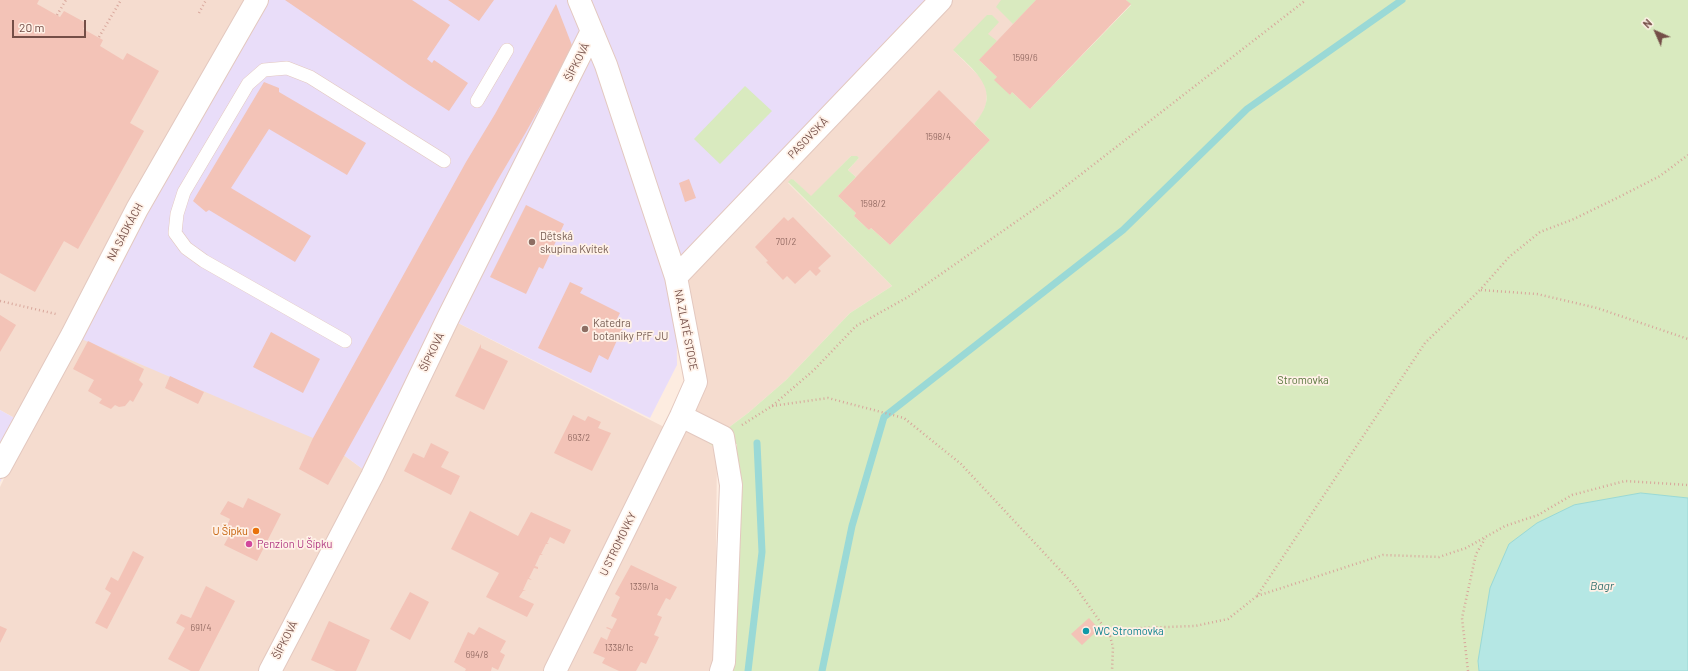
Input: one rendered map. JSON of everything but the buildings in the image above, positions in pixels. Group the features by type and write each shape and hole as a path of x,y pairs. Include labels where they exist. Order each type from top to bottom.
{"street":[{"name":"NA SÁDKÁCH","path":"0,467 137,209 257,0"},
{"name":"NA ZLATÉ STOCE","path":"579,0 606,66 676,277 696,382 681,416"},
{"name":"PASOVSKÁ","path":"676,277 941,0"},
{"name":"ŠÍPKOVÁ","path":"270,671 372,476 448,318 592,31"},
{"path":"681,416 723,437 730,485 724,662 721,671"},
{"name":"U STROMOVKY","path":"555,671 681,416"}],"lane":[{"path":"477,101 507,50"},
{"path":"345,341 204,261 186,248 175,233 177,214 184,192 248,84 264,70 287,68 310,77 444,160"}],"path":[{"path":"57,15 66,0"},
{"path":"99,38 121,0"},
{"path":"199,13 206,0"},
{"path":"723,437 772,406 814,370 856,326 908,297 1053,196 1306,0"},
{"path":"1110,636 1138,628 1195,626 1228,619 1257,596 1425,343 1480,290 1509,257 1540,232 1574,219 1660,176 1688,156"},
{"path":"1480,290 1537,294 1590,307 1688,339"},
{"path":"0,301 50,314 82,315"},
{"path":"772,406 828,398 904,418 940,445 967,470 1075,586 1110,636 1113,647 1112,671"},
{"path":"1257,596 1383,555 1439,557 1466,548 1505,526 1538,515 1572,496 1625,481 1688,485"},
{"path":"1468,671 1462,618 1476,554 1485,538"}],"shaded area":[{"path":"0,0 270,0 313,438 345,456 372,476 448,318 682,436 705,383 676,277 940,0 1126,0 1131,4 1030,109 1013,92 1010,95 997,77 979,60 953,50 984,83 987,93 986,104 983,113 974,124 990,140 890,245 872,228 869,230 854,216 856,213 838,196 856,177 848,170 859,158 851,156 811,197 794,180 788,183 892,286 850,313 786,380 748,413 708,443 717,449 715,659 712,671 0,671 0,487 29,426 0,410"},
{"path":"269,0 940,0 676,277 677,365 650,418 448,318 372,476 345,456 313,438 72,335"},
{"path":"0,410 29,426 0,482"}],"green space":[{"path":"1001,0 1036,0 1013,24 996,7"},
{"name":"Stromovka","path":"1126,0 1688,0 1688,671 731,671 737,444 717,449 708,443 748,413 786,380 850,313 892,286 788,182 791,179 794,180 811,196 851,156 857,156 859,158 848,170 856,177 838,196 856,213 854,216 869,230 871,228 890,245 990,140 974,124 982,113 986,102 986,93 983,84 978,75 953,50 987,15 992,15 999,22 988,34 997,41 979,60 997,77 1010,95 1012,92 1030,109 1131,5"},
{"path":"745,86 772,111 720,164 694,139"}],"water":[{"name":"Bagr","path":"1641,493 1688,498 1688,671 1479,671 1478,661 1490,588 1509,544 1537,523 1574,505"}],"waterway":[{"path":"822,671 852,526 884,417 1123,230 1247,109 1402,0"},
{"path":"748,671 762,552 757,443"}],"place":[{"name":"Dětská skupina Kvítek","path":"532,242"},
{"name":"Katedra botaniky PřF JU","path":"585,329"},
{"name":"U Šípku","path":"256,531"},
{"name":"Penzion U Šípku","path":"249,544"},
{"name":"WC Stromovka","path":"1086,631"}]}
